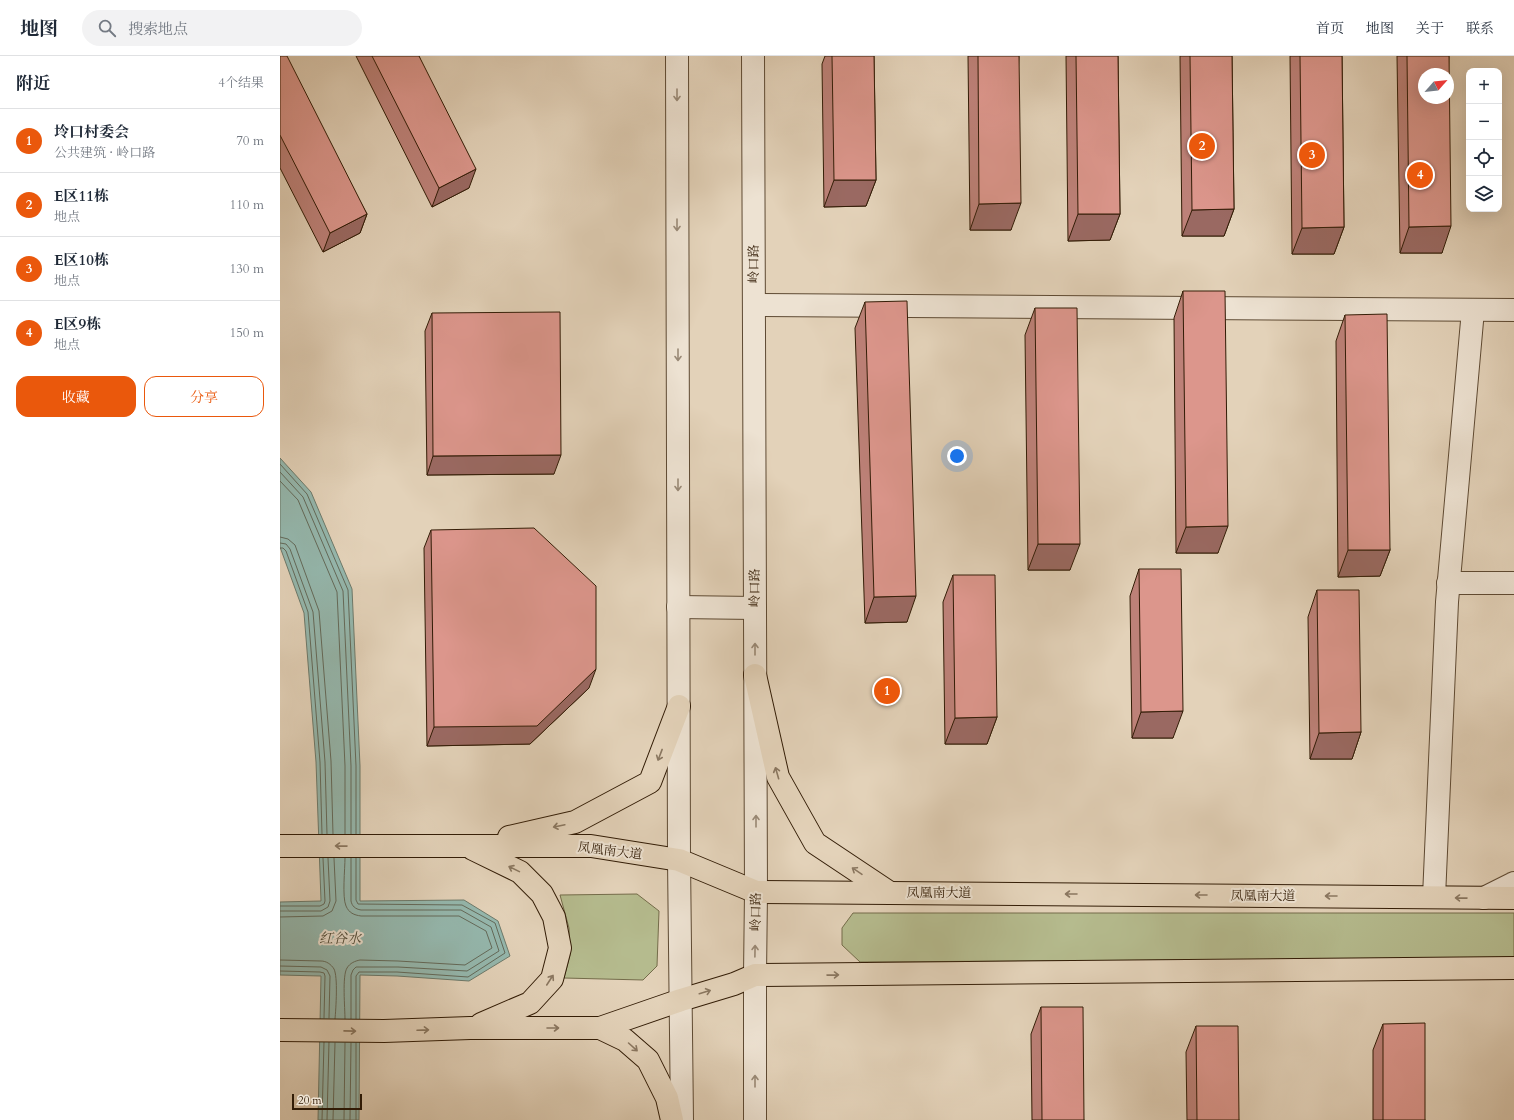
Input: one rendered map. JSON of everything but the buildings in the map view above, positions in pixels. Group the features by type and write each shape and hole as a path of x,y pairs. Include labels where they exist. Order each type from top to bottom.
{"main road":[{"path":"755,675 778,777 815,843 890,893"},
{"path":"466,846 575,822 650,782 678,706"},
{"name":"凤凰南大道","path":"280,846 591,846 679,860 756,892 1514,898"},
{"path":"466,846 520,872 542,894 554,917 560,948 552,979 530,1003 470,1028"},
{"path":"280,1030 384,1031 470,1028 600,1028 681,1000 734,984 755,975 1514,968"},
{"path":"600,1028 625,1040 648,1060 667,1098 672,1120"}],"street":[{"path":"677,56 678,706 682,1120"},
{"name":"岭口路","path":"753,56 756,892 755,1120"},
{"path":"754,304 1514,310"},
{"path":"1434,897 1448,583 1472,310"},
{"path":"1448,583 1514,583"},
{"path":"678,606 755,608"},
{"path":"1484,898 1514,883"}],"green space":[{"path":"637,894 659,911 657,966 643,980 564,978 570,955 569,928 560,895"},
{"path":"853,913 1514,913 1514,958 860,962 842,945 842,928"}],"water":[{"name":"红谷水","path":"280,458 311,492 352,589 360,766 360,901 464,900 498,921 510,956 469,981 360,975 359,1120 318,1120 321,976 280,975 280,902 321,901 316,762 304,613 280,547"}],"place":[{"name":"E区11栋","path":"1202,146"},
{"name":"E区10栋","path":"1312,155"},
{"name":"E区9栋","path":"1420,175"},
{"name":"坽口村委会","path":"887,691"}]}
